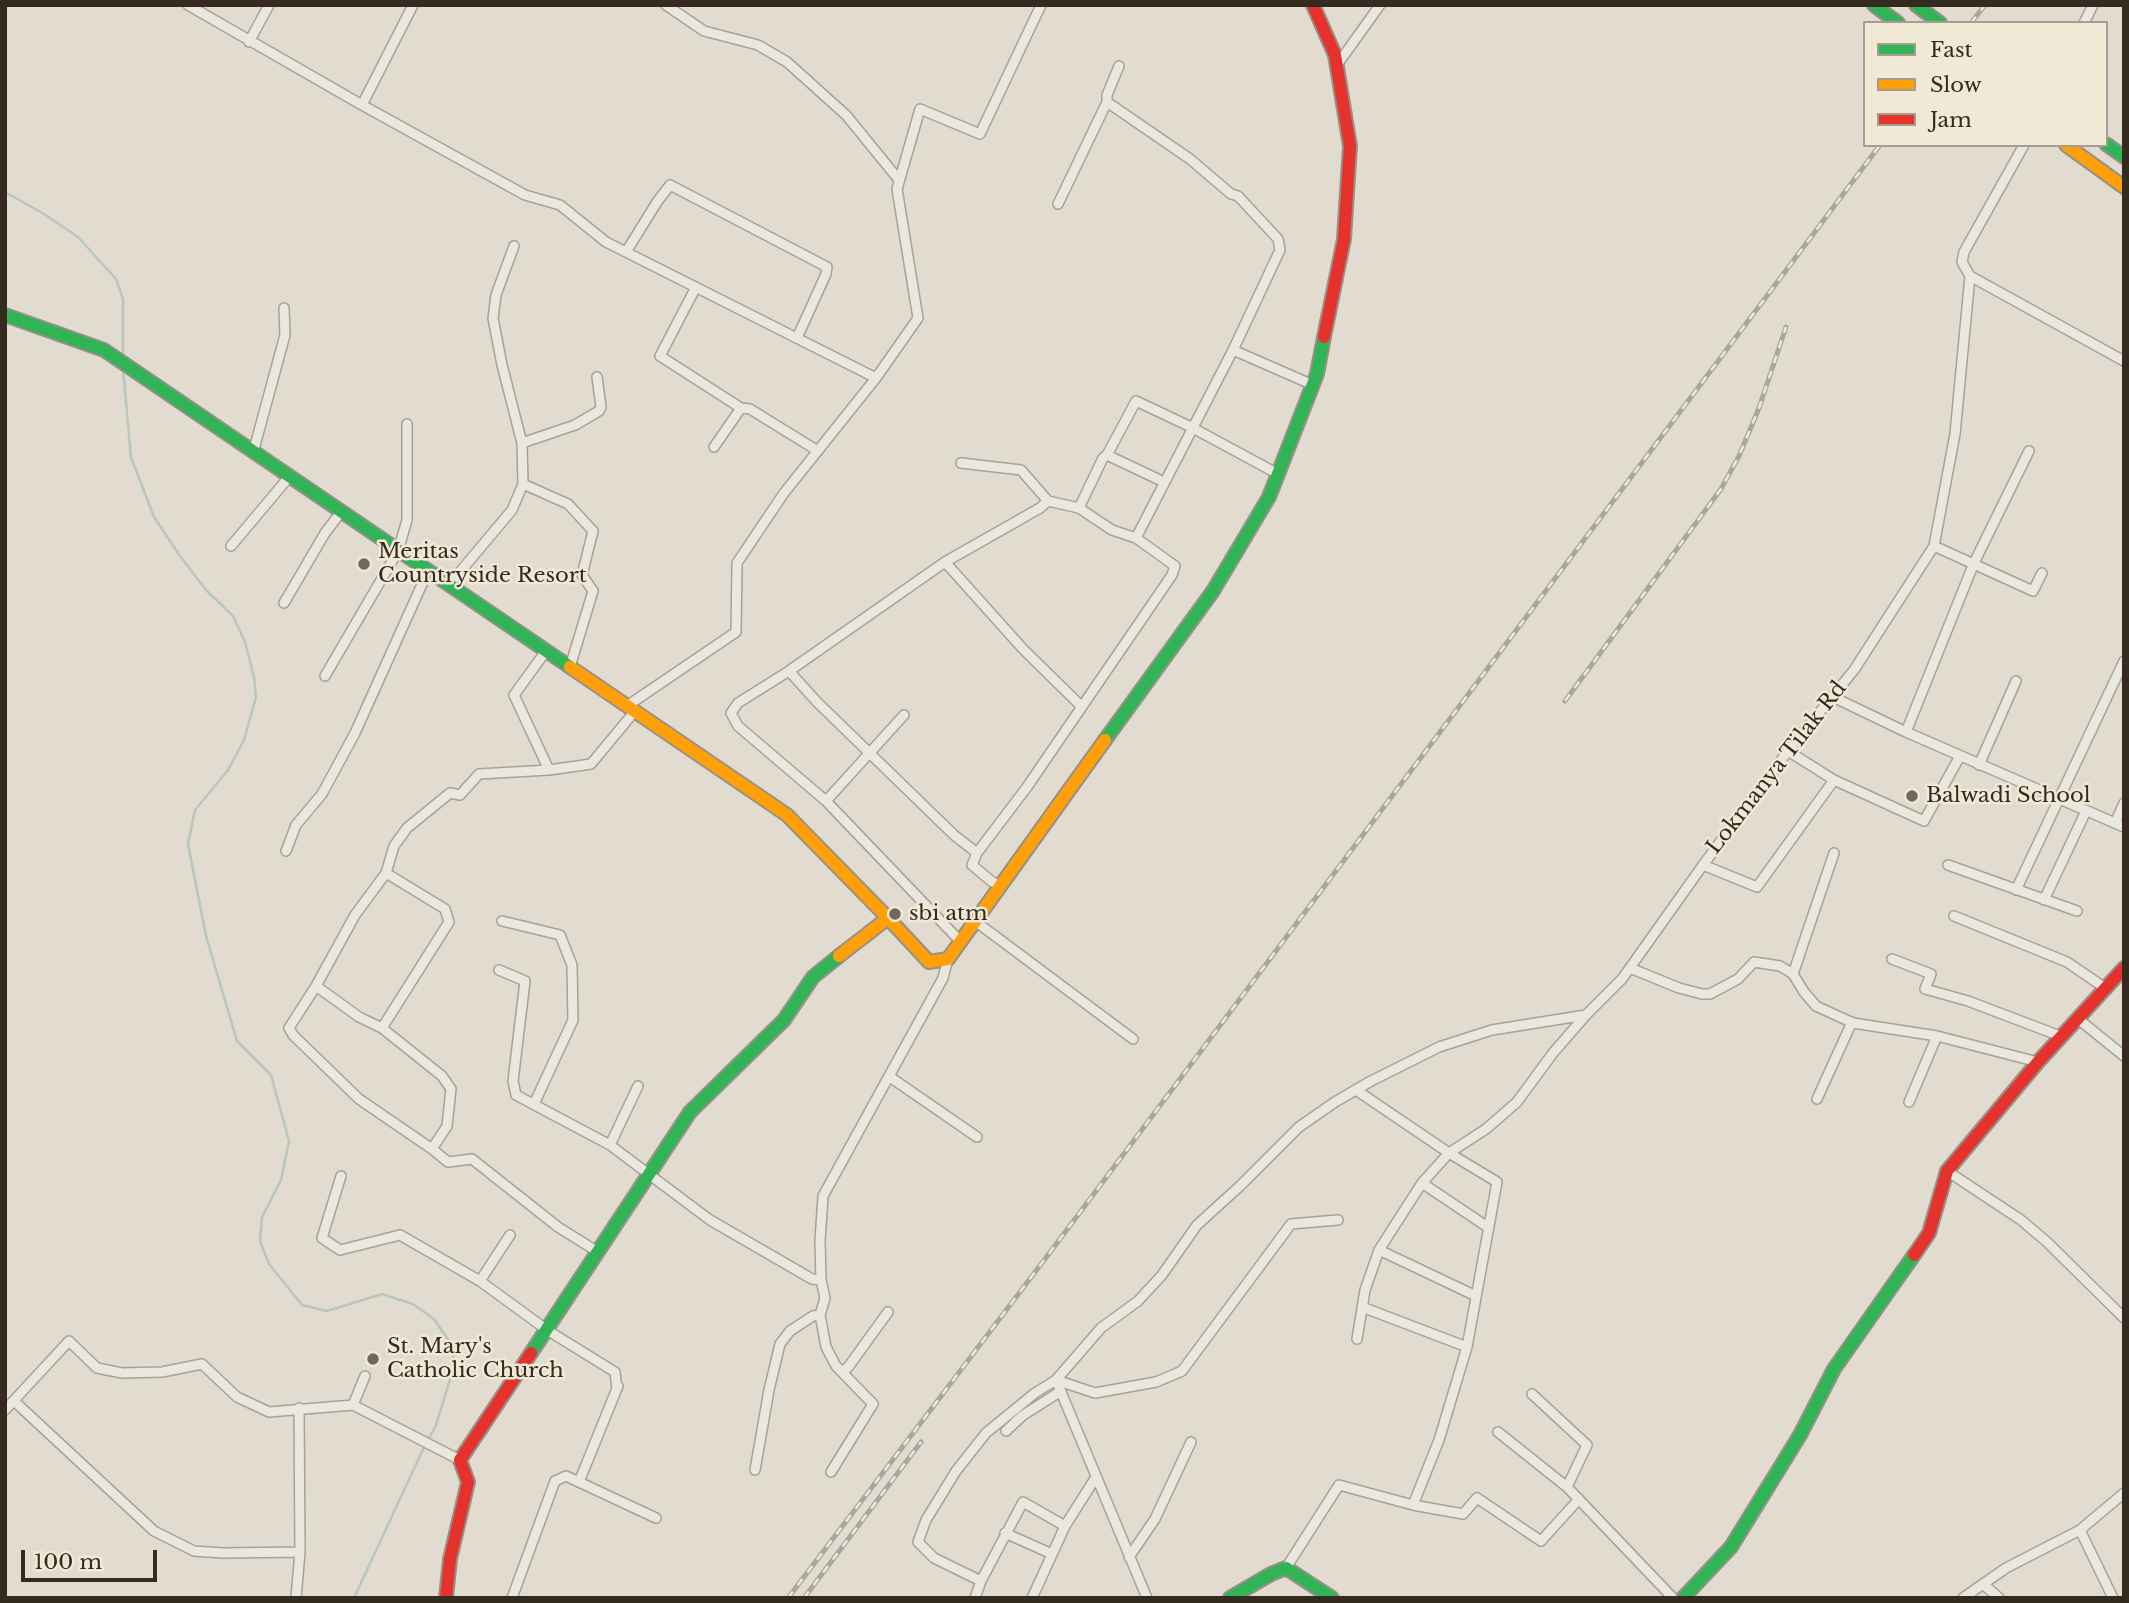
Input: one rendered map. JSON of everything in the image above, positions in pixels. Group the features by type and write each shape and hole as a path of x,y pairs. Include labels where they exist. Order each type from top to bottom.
{"main road":[{"path":"5,315 104,351 631,708 787,815 929,961 947,959 1213,591 1269,497 1313,385 1344,239 1350,146 1335,55 1313,5"},
{"path":"1874,5 1895,21"},
{"path":"1916,5 1937,21"},
{"path":"2108,145 2124,157"},
{"path":"2069,147 2124,187"},
{"path":"446,1598 450,1559 468,1482 460,1460 690,1112 784,1020 813,977 888,918"},
{"path":"1683,1598 1731,1547 1800,1435 1834,1369 1929,1233 1947,1171 2060,1036 2124,968"},
{"path":"1230,1598 1286,1568 1332,1598"}],"street":[{"path":"188,5 249,42 525,195 560,205 606,242 876,378"},
{"path":"249,42 269,5"},
{"path":"362,105 413,5"},
{"path":"666,5 704,31 758,45 787,62 846,115 899,180"},
{"path":"598,1252 558,1227 471,1158 448,1162 359,1099 289,1028 316,986 355,915 386,873 394,846 407,828 450,793 460,795 479,774 591,764 631,708 736,632 737,563 784,493 876,378 918,318 897,189 920,109 980,134 1041,5"},
{"path":"1337,65 1380,5"},
{"path":"2085,21 2093,5"},
{"path":"1058,204 1107,102 1107,95 1119,66"},
{"path":"1107,102 1190,159 1231,194 1238,196 1278,239 1280,250 1233,350 1136,538"},
{"name":"Lokmanya Tilak Rd","path":"1357,1339 1365,1290 1379,1250 1422,1184 1449,1153 1486,1129 1517,1102 1586,1015 1622,979 1788,751 1854,670 1934,546 1955,434 1970,276 1962,262 1964,252 2023,147"},
{"path":"626,252 670,185 827,267 797,338"},
{"path":"449,585 512,509 523,484 522,443 493,318 496,296 514,246"},
{"path":"1970,276 2124,361"},
{"path":"696,287 660,356 741,408 750,409 818,451"},
{"path":"253,453 285,335 284,308"},
{"path":"1233,350 1313,385"},
{"path":"522,443 575,425 599,411 601,407 597,377"},
{"path":"1079,508 1103,458 1136,401 1278,474"},
{"path":"715,447 741,408"},
{"path":"325,676 398,551 407,520 407,424"},
{"path":"1906,732 1973,563 2029,451"},
{"path":"1107,455 1164,482"},
{"path":"961,463 1021,470 1048,501"},
{"path":"231,546 289,478"},
{"path":"523,484 568,504 593,531 582,575 593,591 570,667"},
{"path":"960,941 826,801 737,726 731,713 738,703 789,671 945,562 1048,501 1055,500 1079,508 1112,530 1136,538 1175,566 1172,575 1027,787 977,853 972,865 1000,886"},
{"path":"284,603 325,533 341,512"},
{"path":"1934,546 2033,591 2042,573"},
{"path":"945,562 1023,649 1081,706"},
{"path":"286,851 296,825 322,794 355,733 428,571"},
{"path":"546,651 514,695 549,769"},
{"path":"2016,890 2124,661"},
{"path":"789,671 924,807 977,853"},
{"path":"1979,765 2016,681"},
{"path":"1833,697 1979,765 2120,825 2124,803"},
{"path":"826,801 904,715"},
{"path":"1788,751 1834,780 1924,821 1960,756"},
{"path":"1703,865 1757,887 1834,780"},
{"path":"2044,900 2086,811"},
{"path":"1793,974 1834,853"},
{"path":"1948,865 2077,911"},
{"path":"382,1028 449,922 445,909 386,873"},
{"path":"1954,916 2067,962 2105,988"},
{"path":"502,921 560,935 572,965 573,1020 534,1104"},
{"path":"975,921 1133,1039"},
{"path":"831,1472 873,1404 836,1366 826,1347 820,1315 825,1298 821,1280 820,1241 823,1196 943,978 947,959"},
{"path":"1892,959 1931,974 1925,989 1968,1001 2060,1036"},
{"path":"1630,968 1679,988 1710,994 1738,979 1754,962 1780,966 1793,974 1816,1006 1852,1022 1937,1036 2038,1062"},
{"path":"499,970 525,981 513,1081 516,1095 610,1145 710,1220 812,1279 821,1280"},
{"path":"316,986 359,1017 382,1028 442,1076 452,1089 447,1126 432,1149"},
{"path":"981,1581 934,1558 918,1542 926,1520 956,1471 986,1433 1035,1393 1056,1380 1101,1328 1138,1301 1162,1275 1197,1225 1298,1127 1356,1090 1439,1047 1492,1030 1586,1015"},
{"path":"2077,1018 2124,1056"},
{"path":"1817,1099 1852,1022"},
{"path":"1909,1102 1937,1036"},
{"path":"890,1077 977,1137"},
{"path":"610,1145 638,1086"},
{"path":"1356,1090 1497,1182 1467,1348 1438,1440 1413,1505"},
{"path":"1947,1171 2021,1220 2124,1318"},
{"path":"341,1176 322,1238 340,1250 400,1235 480,1281 547,1330 615,1372 617,1389"},
{"path":"1422,1184 1489,1227"},
{"path":"1056,1380 1095,1392 1156,1382 1182,1371 1291,1224 1338,1220"},
{"path":"480,1281 510,1235"},
{"path":"1379,1250 1476,1296"},
{"path":"1362,1307 1467,1348"},
{"path":"843,1372 888,1312"},
{"path":"755,1469 780,1344 790,1331 813,1316 820,1315"},
{"path":"5,1410 69,1341 97,1368 122,1373 162,1372 202,1364 237,1397 270,1412 353,1405 460,1460"},
{"path":"353,1405 365,1376"},
{"path":"579,1482 621,1379"},
{"path":"1056,1380 1147,1598"},
{"path":"1006,1431 1022,1416 1062,1391"},
{"path":"1532,1394 1587,1446 1567,1487"},
{"path":"14,1401 154,1531 194,1551 300,1552"},
{"path":"296,1598 300,1552 299,1408"},
{"path":"1498,1432 1567,1487 1673,1598"},
{"path":"1129,1557 1155,1519 1191,1442"},
{"path":"512,1598 555,1481 566,1476 656,1518"},
{"path":"1032,1598 1065,1525 1096,1477"},
{"path":"1286,1568 1339,1485 1413,1505 1463,1514 1477,1498 1541,1541 1579,1499"},
{"path":"1963,1598 2006,1568 2080,1530 2124,1493"},
{"path":"975,1598 981,1581 1023,1502 1065,1525"},
{"path":"2080,1530 2113,1598"},
{"path":"1005,1533 1052,1554"},
{"path":"1983,1584 1999,1598"}],"waterway":[{"path":"5,192 78,237 116,279 123,299 123,359"},
{"path":"123,369 131,457 154,517 206,590 233,616 245,642 254,677 256,697 244,740 228,770 195,810 188,844 206,936 237,1041 271,1075 289,1141 281,1180 262,1217 260,1241 269,1264 302,1305 327,1311 382,1294 413,1304 434,1319 451,1344 455,1363 436,1425 428,1440"},
{"path":"354,1598 425,1445"}],"railway":[{"path":"1973,21 1985,5"},
{"path":"788,1598 1879,147"},
{"path":"1565,701 1721,489 1739,456 1759,408 1786,327"},
{"path":"804,1598 921,1442"}],"traffic: fast":[{"path":"1874,5 1895,21"},
{"path":"1916,5 1937,21"},
{"path":"2108,145 2124,157"},
{"path":"5,315 104,350 570,667"},
{"path":"1105,740 1213,591 1269,497 1317,374 1324,337"},
{"path":"531,1353 690,1112 784,1020 813,977 839,956"},
{"path":"1683,1598 1731,1547 1800,1435 1834,1369 1914,1255"},
{"path":"1230,1598 1286,1568 1332,1598"}],"traffic: slow":[{"path":"2069,147 2124,187"},
{"path":"570,667 787,815 888,918 839,956"},
{"path":"888,918 929,962 948,959 1105,740"}],"traffic: jam":[{"path":"1313,5 1335,55 1350,146 1344,239 1324,337"},
{"path":"1914,1255 1929,1233 1947,1171 2038,1062 2124,968"},
{"path":"446,1598 450,1559 468,1482 460,1460 531,1353"}],"place":[{"name":"Meritas Countryside Resort","path":"364,564"},
{"name":"Balwadi School","path":"1912,796"},
{"name":"sbi atm","path":"895,914"},
{"name":"St. Mary's Catholic Church","path":"373,1359"}]}
